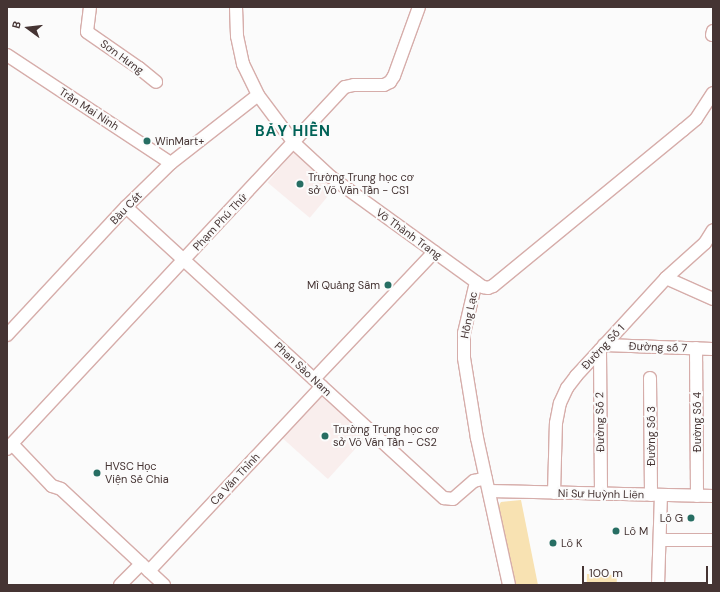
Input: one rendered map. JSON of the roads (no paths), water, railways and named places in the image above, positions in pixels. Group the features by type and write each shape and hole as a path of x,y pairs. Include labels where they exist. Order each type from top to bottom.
{"street":[{"name":"Sơn Hưng","path":"90,7 87,32 139,68 156,82"},
{"name":"Võ Thành Trang","path":"236,7 237,36 243,64 258,95 294,143 331,177 476,282"},
{"name":"Phạm Phú Thứ","path":"9,447 345,87 354,85 384,85 390,82 394,76 419,7"},
{"name":"Trần Mai Ninh","path":"7,55 172,163"},
{"name":"Hồng Lạc","path":"509,585 468,387 464,349 466,320 476,282 486,288 493,286 694,121 713,94"},
{"name":"Bàu Cát","path":"7,335 126,207 172,163 258,95"},
{"name":"Phan Sào Nam","path":"126,207 185,259 445,499 453,499 474,481 486,478"},
{"name":"Đường Số 1","path":"554,492 556,423 560,403 573,379 666,278 705,243 713,230"},
{"name":"Ca Văn Thỉnh","path":"120,585 145,567 318,383 434,252"},
{"path":"666,278 713,299"},
{"name":"Đường số 7","path":"602,348 713,349"},
{"name":"Đường Số 2","path":"601,494 602,348"},
{"name":"Đường Số 4","path":"696,348 697,496"},
{"name":"Đường Số 3","path":"650,378 656,495 660,540 658,585"},
{"path":"9,447 52,486 61,489 164,585"},
{"name":"Ni Sư Huỳnh Liên","path":"489,491 713,496"},
{"path":"660,540 713,540"}],"place":[{"name":"WinMart+","path":"147,141"},
{"name":"Trường Trung học cơ sở Võ Văn Tần - CS1","path":"300,184"},
{"name":"Mì Quảng Sâm","path":"388,285"},
{"name":"Trường Trung học cơ sở Võ Văn Tần - CS2","path":"325,436"},
{"name":"HVSC Học Viện Sẻ Chia","path":"97,473"},
{"name":"Lô G","path":"691,518"},
{"name":"Lô M","path":"616,531"},
{"name":"Lô K","path":"553,543"}],"district":[{"name":"BẢY HIỀN","path":"293,132"}]}
